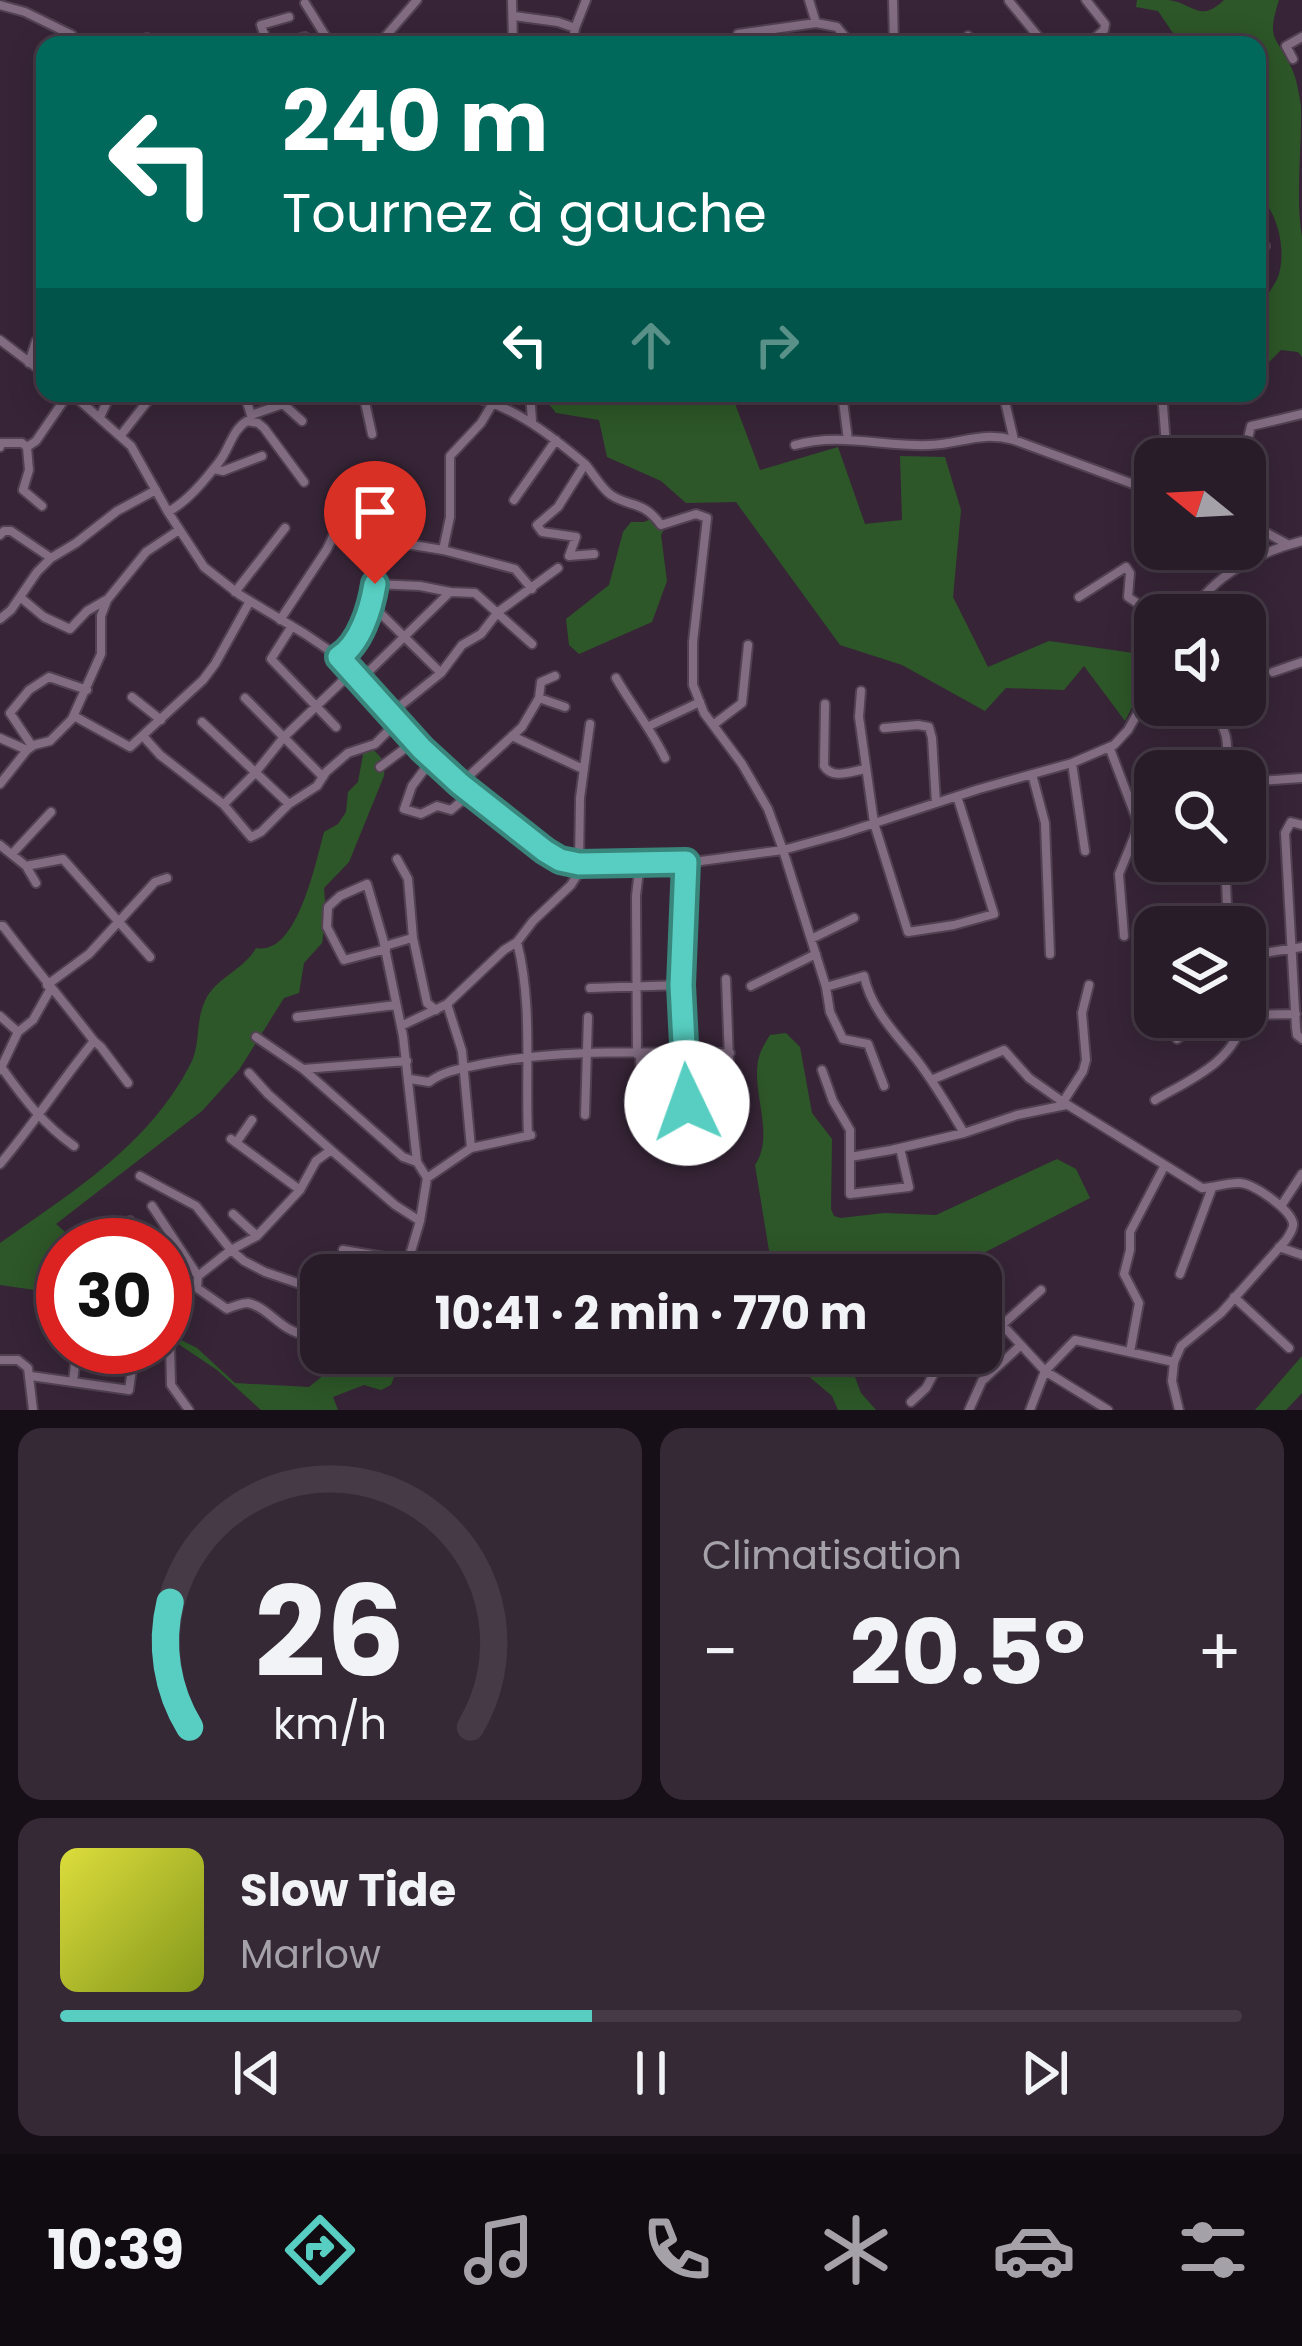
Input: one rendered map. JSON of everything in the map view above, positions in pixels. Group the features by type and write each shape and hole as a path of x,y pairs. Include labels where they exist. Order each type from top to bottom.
{"street":[{"path":"386,36 417,0"},
{"path":"512,0 513,36"},
{"path":"574,36 586,0"},
{"path":"809,0 816,23"},
{"path":"893,0 894,36"},
{"path":"1086,0 1106,24 1098,36"},
{"path":"1009,1 1038,36"},
{"path":"305,3 325,36"},
{"path":"0,5 72,36"},
{"path":"514,16 575,28"},
{"path":"268,36 261,25 289,17"},
{"path":"738,36 816,23 840,28 846,36"},
{"path":"1293,59 1286,46 1302,37"},
{"path":"0,340 36,368"},
{"path":"29,363 36,340"},
{"path":"27,447 64,402"},
{"path":"81,402 131,446 204,567 250,602 339,657 460,784 560,860 581,864 686,862 783,850 1072,764 1110,748 1134,720"},
{"path":"100,417 107,402"},
{"path":"121,435 147,402"},
{"path":"247,402 252,418 304,482"},
{"path":"365,402 372,434"},
{"path":"490,402 532,422 585,464 610,494 638,504 661,525 696,514 707,518 693,642 694,685 712,724 768,808 830,1012 844,1040 868,1044 884,1086"},
{"path":"531,402 532,422"},
{"path":"843,402 848,440"},
{"path":"1005,402 1014,440"},
{"path":"1163,402 1165,438"},
{"path":"443,550 450,517 450,456 493,403"},
{"path":"168,512 220,462 241,423 284,404 302,421"},
{"path":"1248,438 1251,425 1302,414"},
{"path":"795,445 848,440 950,444 990,434 1134,484"},
{"path":"514,500 556,440"},
{"path":"0,443 27,447 29,470 23,490 42,506"},
{"path":"212,469 223,471 262,456"},
{"path":"585,464 558,507 537,525 542,532 576,537 569,556 594,554"},
{"path":"0,619 51,558 156,490"},
{"path":"280,620 327,549 345,511"},
{"path":"363,527 382,540 515,569 532,589"},
{"path":"236,592 285,528"},
{"path":"20,596 44,617 70,629 106,600 146,552 179,530"},
{"path":"0,535 11,531 51,558"},
{"path":"1266,532 1288,544"},
{"path":"339,657 352,649 370,603 382,540"},
{"path":"1205,594 1220,579 1302,541"},
{"path":"1078,597 1126,566 1128,597 1134,601"},
{"path":"142,736 223,804 251,837 316,786 348,753 375,744 393,717 441,673 462,645 557,568"},
{"path":"375,584 475,593 532,644"},
{"path":"358,681 451,592"},
{"path":"0,784 30,748 50,741 74,716 101,654 106,600"},
{"path":"74,716 130,747 189,695 215,664 250,602"},
{"path":"370,603 441,673"},
{"path":"292,626 271,659 337,727"},
{"path":"712,724 742,703 748,645"},
{"path":"1274,672 1302,662"},
{"path":"223,804 352,672"},
{"path":"10,713 49,676 87,690"},
{"path":"460,784 522,727 542,682 554,676"},
{"path":"616,678 665,758"},
{"path":"862,691 859,717 874,824 908,932 994,913 957,796"},
{"path":"132,697 161,720"},
{"path":"245,698 322,777"},
{"path":"538,698 565,707"},
{"path":"649,726 700,702"},
{"path":"825,704 826,771 833,775 866,769"},
{"path":"0,706 10,713 30,748"},
{"path":"202,722 289,804"},
{"path":"401,1026 447,1004 517,942 571,885 581,864 583,769 590,724"},
{"path":"884,728 929,727 936,803"},
{"path":"512,736 583,769"},
{"path":"0,738 30,748"},
{"path":"380,766 415,741"},
{"path":"1110,748 1136,820 1136,832 1119,874 1124,936"},
{"path":"1072,764 1085,850"},
{"path":"424,770 404,809 421,814 436,806 451,810 471,793"},
{"path":"1032,774 1045,823 1050,954"},
{"path":"1266,782 1300,781"},
{"path":"36,883 26,866 5,852 51,812"},
{"path":"1302,825 1291,822 1285,833 1296,948 1295,1014 1302,1040"},
{"path":"26,866 63,860 150,957"},
{"path":"397,860 408,879 413,938 427,1003 437,1011"},
{"path":"640,862 636,896 641,1117"},
{"path":"686,862 681,985 687,1103"},
{"path":"74,1146 38,1117 1,1069 18,1033 34,1020 49,986 89,954 155,882 167,878"},
{"path":"410,1254 427,1178 417,1162 410,1078 385,948 367,884 328,907 327,927 344,960 385,948 413,938"},
{"path":"811,939 854,918"},
{"path":"0,926 128,1084"},
{"path":"427,1178 471,1148 530,1136 522,961 517,942"},
{"path":"1266,953 1296,948"},
{"path":"751,986 816,954"},
{"path":"826,987 864,976 868,992 893,1033 931,1080 964,1133"},
{"path":"726,980 730,1114"},
{"path":"590,988 681,985"},
{"path":"850,1157 964,1133 1017,1114 1065,1104 1086,1060 1082,1013 1089,985"},
{"path":"447,1004 462,1051 471,1148"},
{"path":"297,1017 396,1005"},
{"path":"1266,1016 1295,1014"},
{"path":"0,1016 18,1033"},
{"path":"585,1115 588,1017"},
{"path":"256,1037 303,1069 403,1157 417,1162"},
{"path":"1155,1100 1224,1057 1238,1038"},
{"path":"0,1164 94,1041"},
{"path":"931,1080 1004,1049 1029,1078 1065,1104 1202,1188 1249,1185 1281,1206 1293,1228 1221,1313 1180,1346 1172,1381 1179,1410"},
{"path":"410,1078 430,1082 439,1074 527,1055 730,1053"},
{"path":"303,1069 407,1061"},
{"path":"822,1070 850,1130 850,1194 909,1187 900,1148"},
{"path":"249,1073 331,1150 420,1221"},
{"path":"253,1120 233,1141 300,1190"},
{"path":"300,1334 249,1304 227,1309 197,1288 198,1276 257,1236 300,1190 316,1161 331,1150"},
{"path":"1130,1352 1139,1303 1124,1274 1129,1236 1166,1165"},
{"path":"1281,1206 1302,1174"},
{"path":"140,1176 196,1206 231,1250 265,1272 300,1284"},
{"path":"1180,1274 1212,1188"},
{"path":"152,1206 157,1218"},
{"path":"233,1214 257,1236"},
{"path":"1279,1247 1302,1255"},
{"path":"343,1250 365,1254"},
{"path":"192,1269 198,1276"},
{"path":"1041,1290 1002,1325 1045,1371 1087,1405 1108,1410"},
{"path":"1234,1298 1289,1348"},
{"path":"1030,1410 1045,1371 1077,1340 1174,1362"},
{"path":"969,1410 982,1382 1021,1345"},
{"path":"0,1360 22,1362 31,1376 33,1410"},
{"path":"73,1382 74,1374"},
{"path":"31,1376 128,1390 131,1374"},
{"path":"171,1374 171,1384 189,1410"},
{"path":"910,1402 934,1374"}],"green space":[{"path":"1137,0 1168,0 1208,11 1224,0 1279,0 1273,32 1294,73 1301,106 1302,357 1281,350 1266,365 1266,298 1279,274 1281,253 1275,220 1266,205 1266,36 1175,36 1158,11 1136,7"},
{"path":"547,402 734,402 760,470 838,447 865,524 902,520 900,456 945,457 961,510 953,597 988,667 1049,641 1134,653 1134,703 1125,721 1084,666 1064,690 1006,688 985,711 902,665 840,645 736,502 686,503 661,481 607,457 599,420 556,413"},
{"path":"656,517 668,523 661,535 667,581 652,622 579,654 569,645 566,619 609,585 623,532 631,522"},
{"path":"370,746 385,762 384,776 349,862 324,888 322,943 304,963 299,993 284,998 239,1070 202,1111 64,1218 36,1218 36,1290 0,1285 0,1243 106,1165 153,1120 190,1065 210,993 256,948 270,947 283,938 310,884 324,832 346,812 364,749"},
{"path":"786,1033 800,1047 812,1113 832,1139 834,1216 936,1215 1057,1159 1076,1169 1090,1198 982,1254 770,1254 755,1165 763,1141 758,1061 770,1035"},
{"path":"192,1346 235,1383 309,1387 326,1374 395,1374 391,1385 381,1390 364,1385 333,1397 338,1410 261,1410 192,1353"},
{"path":"1302,1356 1302,1393 1286,1410 1255,1410"},
{"path":"806,1374 854,1374 861,1393 876,1410 838,1410 832,1396"}],"route":[{"path":"375,584 359,635 352,649 339,657 460,784 560,860 579,864 686,862 681,985 687,1103"}]}
